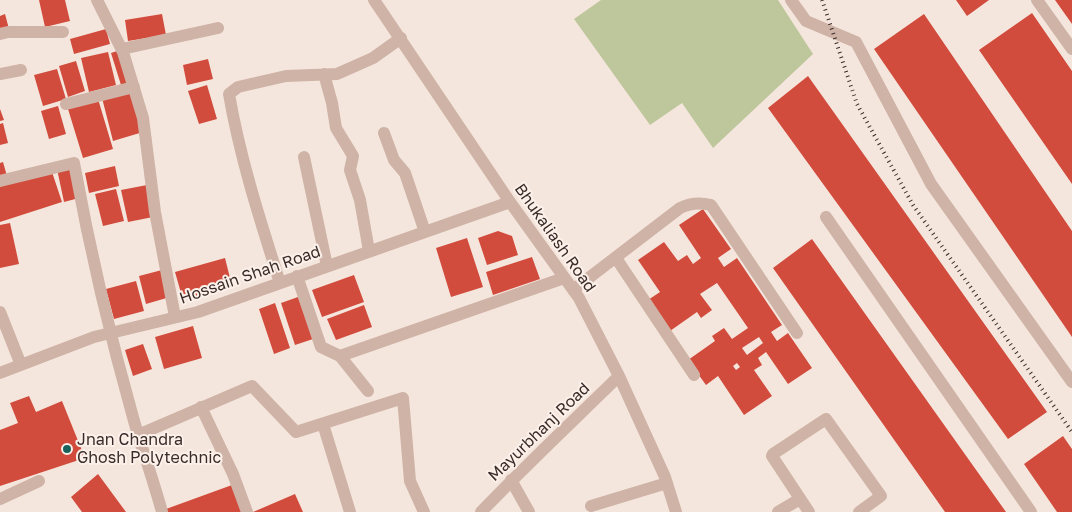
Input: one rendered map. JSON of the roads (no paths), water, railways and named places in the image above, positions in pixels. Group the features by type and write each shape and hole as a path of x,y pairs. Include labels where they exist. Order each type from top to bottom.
{"street":[{"path":"97,0 122,49 143,118 155,212 175,317"},
{"name":"Bhukaliash Road","path":"374,0 510,202 573,290 619,376 667,483 676,512"},
{"path":"791,0 806,21 856,42 932,184 1072,382"},
{"path":"1037,0 1072,49"},
{"path":"122,49 218,28"},
{"path":"0,34 8,32 63,32"},
{"path":"280,283 252,193 229,94 238,87 286,76 337,74 373,58 401,38"},
{"path":"0,74 21,70"},
{"path":"324,74 332,103 336,128 353,156 350,170 360,200 370,251"},
{"path":"66,104 134,87"},
{"path":"384,133 394,160 405,173 425,232"},
{"path":"304,157 327,266"},
{"path":"0,181 74,163 88,242 110,334 162,512"},
{"name":"Hossain Shah Road","path":"0,373 94,337 198,312 510,202"},
{"path":"573,290 680,208 696,203 711,205 797,333"},
{"path":"826,217 1031,512"},
{"path":"616,258 694,375"},
{"path":"297,276 321,348 340,356 368,390"},
{"path":"340,356 564,278"},
{"path":"0,312 21,365"},
{"name":"Mayurbhanj Road","path":"481,512 511,480 588,408 619,376"},
{"path":"138,435 252,386 296,432 403,398 410,481 424,512"},
{"path":"202,407 233,474 247,512"},
{"path":"809,512 772,456 826,418 882,496 859,512"},
{"path":"323,424 350,512"},
{"path":"511,480 529,512"},
{"path":"0,499 39,481"},
{"path":"590,506 667,483"},
{"path":"778,512 800,499"}],"railway":[{"path":"822,0 857,104 913,205 1072,432"}],"place":[{"name":"Jnan Chandra Ghosh Polytechnic","path":"67,449"}]}
